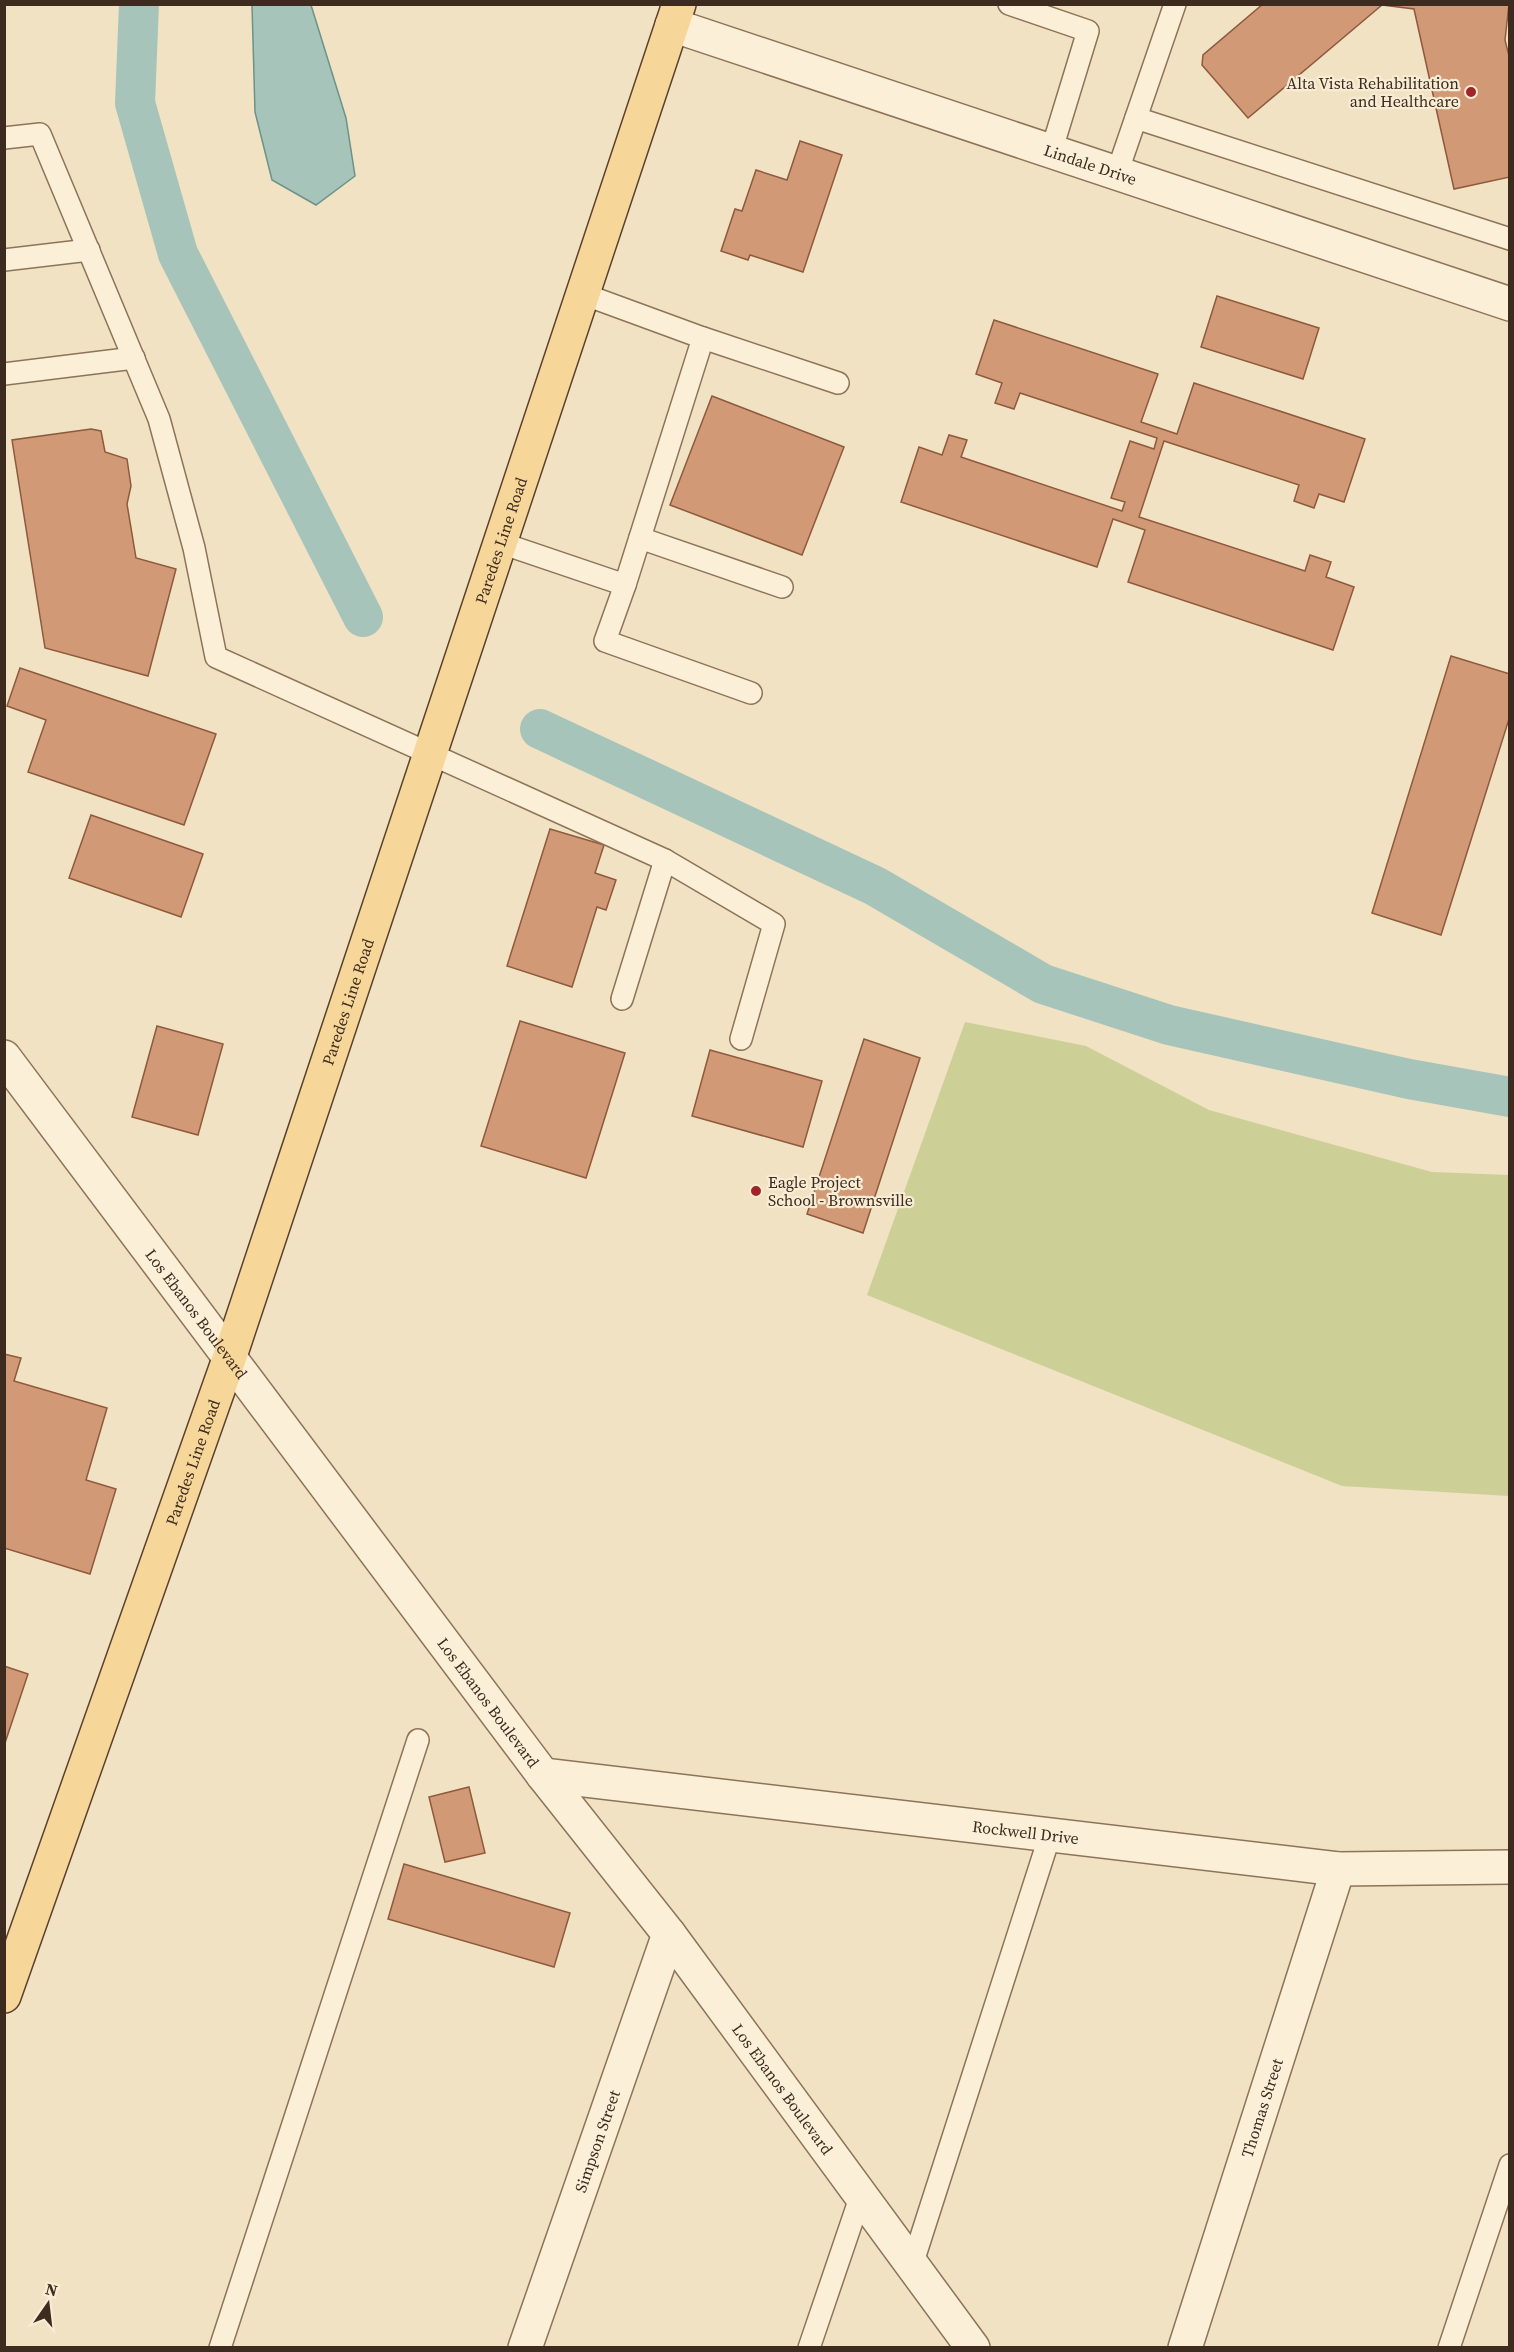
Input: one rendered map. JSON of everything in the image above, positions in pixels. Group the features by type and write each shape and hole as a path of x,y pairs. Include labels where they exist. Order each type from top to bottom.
{"main road":[{"name":"Paredes Line Road","path":"4,1996 229,1359 675,15"}],"street":[{"name":"Lindale Drive","path":"675,15 1051,152 1509,304"},
{"name":"Los Ebanos Boulevard","path":"4,1058 543,1774 669,1934 973,2348"},
{"name":"Rockwell Drive","path":"543,1774 1338,1869 1509,1867"},
{"name":"Thomas Street","path":"1185,2348 1338,1869"},
{"name":"Simpson Street","path":"525,2348 669,1934"}],"lane":[{"path":"1009,4 1088,31 1051,152"},
{"path":"1117,174 1175,4"},
{"path":"1136,118 1509,238"},
{"path":"4,138 40,134 159,419 194,548 216,657 664,860 774,924 741,1039"},
{"path":"4,260 89,250"},
{"path":"583,294 703,338 838,383"},
{"path":"703,338 605,641 751,693"},
{"path":"4,374 134,358"},
{"path":"640,538 782,587"},
{"path":"501,543 625,585"},
{"path":"622,999 664,860"},
{"path":"220,2348 418,1740"},
{"path":"912,2265 1050,1835"},
{"path":"1449,2348 1509,2165"},
{"path":"810,2348 861,2195"}],"green space":[{"path":"965,1022 1086,1046 1209,1110 1432,1172 1509,1175 1509,1496 1342,1486 867,1295"}],"water":[{"path":"252,5 311,5 346,118 355,176 316,205 272,180 255,112"}],"building":[{"name":"Alta Vista Rehabilitation and Healthcare","path":"1263,4 1509,4 1505,40 1510,60 1510,177 1454,189 1414,9 1382,5 1248,118 1202,65 1203,55"},
{"path":"800,141 842,155 803,272 750,255 748,260 721,251 735,209 742,211 756,170 787,180"},
{"path":"1217,296 1319,328 1303,379 1201,347"},
{"path":"994,320 1158,374 1141,422 1177,434 1194,383 1365,439 1344,502 1319,494 1314,508 1294,501 1299,485 1164,441 1139,517 1305,571 1310,555 1331,562 1326,577 1354,587 1333,650 1128,582 1145,530 1113,519 1097,567 901,502 919,447 942,455 949,435 967,440 961,457 1122,511 1125,502 1111,498 1130,441 1154,449 1157,438 1020,393 1014,409 995,403 1002,383 976,374"},
{"path":"712,396 844,447 802,555 670,505"},
{"path":"91,429 101,431 105,452 127,459 131,486 127,504 136,558 176,569 148,676 45,648 12,440"},
{"path":"1451,656 1510,674 1510,716 1441,935 1372,913"},
{"path":"20,668 216,734 184,825 28,772 46,720 7,706"},
{"path":"91,815 203,854 181,917 69,878"},
{"path":"550,829 604,845 595,873 616,880 606,910 597,907 572,987 507,966"},
{"path":"520,1021 625,1053 586,1178 481,1146"},
{"path":"157,1026 223,1044 198,1135 132,1117"},
{"path":"864,1039 920,1058 863,1233 807,1214"},
{"path":"710,1050 822,1081 803,1147 692,1116"},
{"path":"4,1354 21,1358 14,1381 107,1408 86,1480 116,1489 90,1574 4,1548"},
{"path":"4,1666 28,1674 4,1746"},
{"path":"469,1787 485,1853 445,1862 429,1797"},
{"path":"404,1864 570,1913 554,1967 388,1919"}],"waterway":[{"path":"139,4 135,103 178,254 363,617"},
{"path":"540,729 875,886 1043,984 1169,1025 1409,1079 1510,1097"}],"place":[{"name":"Alta Vista Rehabilitation and Healthcare","path":"1471,92"},
{"name":"Eagle Project School - Brownsville","path":"756,1191"}]}
